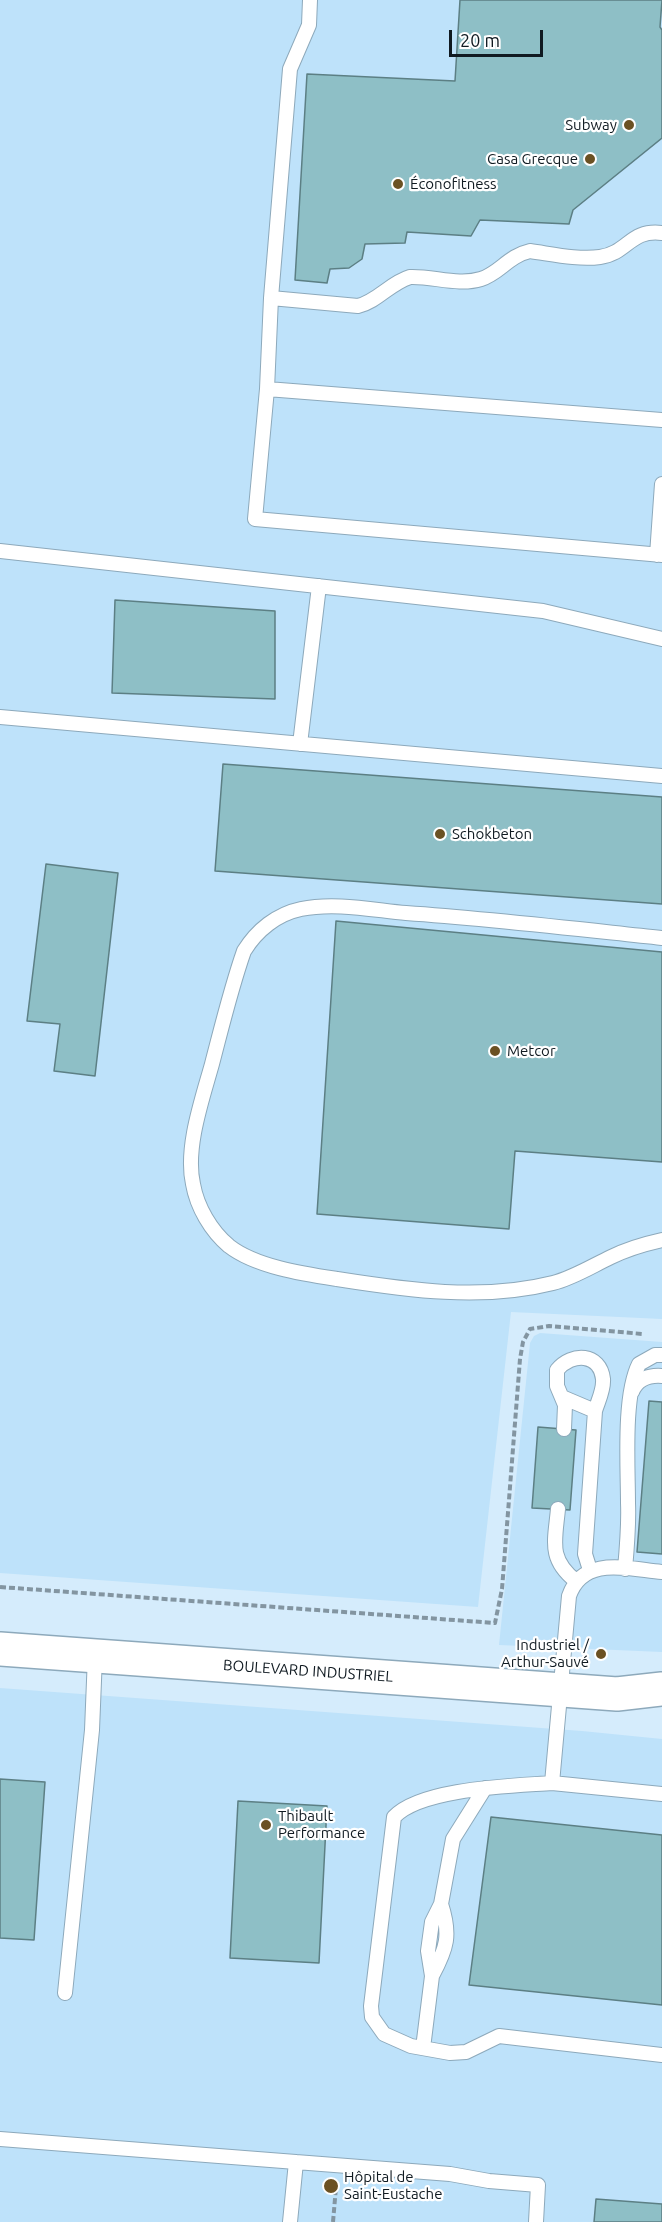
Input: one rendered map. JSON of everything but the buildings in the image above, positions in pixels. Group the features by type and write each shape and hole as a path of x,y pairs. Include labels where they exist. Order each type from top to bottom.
{"street":[{"name":"BOULEVARD INDUSTRIEL","path":"0,1648 617,1694 662,1689"},
{"name":"BOULEVARD INDUSTRIEL","path":"617,1694 662,1706"}],"lane":[{"path":"310,0 309,25 290,69 271,298 267,389 255,519 660,555 662,484"},
{"path":"271,298 353,306 369,303 410,277 472,281 488,276 509,259 520,254 530,252 600,257 616,253 636,236 646,232 662,233"},
{"path":"267,389 662,420"},
{"path":"0,551 543,611 662,639"},
{"path":"300,744 319,586"},
{"path":"0,717 662,776"},
{"path":"662,938 464,917 325,906 301,909 281,916 251,939 244,951 199,1112 192,1149 192,1183 200,1208 213,1228 229,1245 246,1256 309,1275 399,1288 446,1292 518,1289 554,1283 633,1248 662,1240"},
{"path":"626,1569 627,1456 632,1382 639,1364 655,1355 662,1355"},
{"path":"564,1429 566,1412 557,1386 557,1370 571,1358 586,1358 601,1371 603,1379 595,1411 585,1554 590,1570"},
{"path":"631,1396 640,1380 649,1376 662,1376"},
{"path":"562,1397 595,1411"},
{"path":"558,1509 555,1550 557,1559 562,1569 576,1581"},
{"path":"552,1783 569,1596 576,1581 590,1570 611,1567 662,1572"},
{"path":"65,1993 92,1731 94,1656"},
{"path":"662,1794 552,1783 465,1790 409,1805 394,1817 391,1824 372,2017 384,2034 396,2041 450,2053 466,2052 499,2036 662,2055"},
{"path":"423,2048 432,1976 428,1951 432,1922 441,1904 453,1839 485,1788"},
{"path":"0,2139 450,2174 538,2186 536,2222"},
{"path":"290,2222 296,2162"}],"path":[{"path":"0,1587 495,1623 502,1589 520,1359 525,1335 530,1329 549,1326 651,1334"},
{"path":"333,2222 336,2183"}],"shaded area":[{"path":"0,0 662,0 662,1319 511,1312 478,1607 0,1573"},
{"path":"540,1333 662,1342 662,1652 499,1645 530,1343 534,1336"},
{"path":"0,1688 582,1731 662,1739 662,2222 0,2222"}],"place":[{"name":"Subway","path":"629,125"},
{"name":"Casa Grecque","path":"590,159"},
{"name":"Éconofitness","path":"398,184"},
{"name":"Schokbeton","path":"440,834"},
{"name":"Metcor","path":"495,1051"},
{"name":"Industriel / Arthur-Sauvé","path":"601,1654"},
{"name":"Thibault Performance","path":"266,1825"},
{"name":"Hôpital de Saint-Eustache","path":"331,2186"}]}
